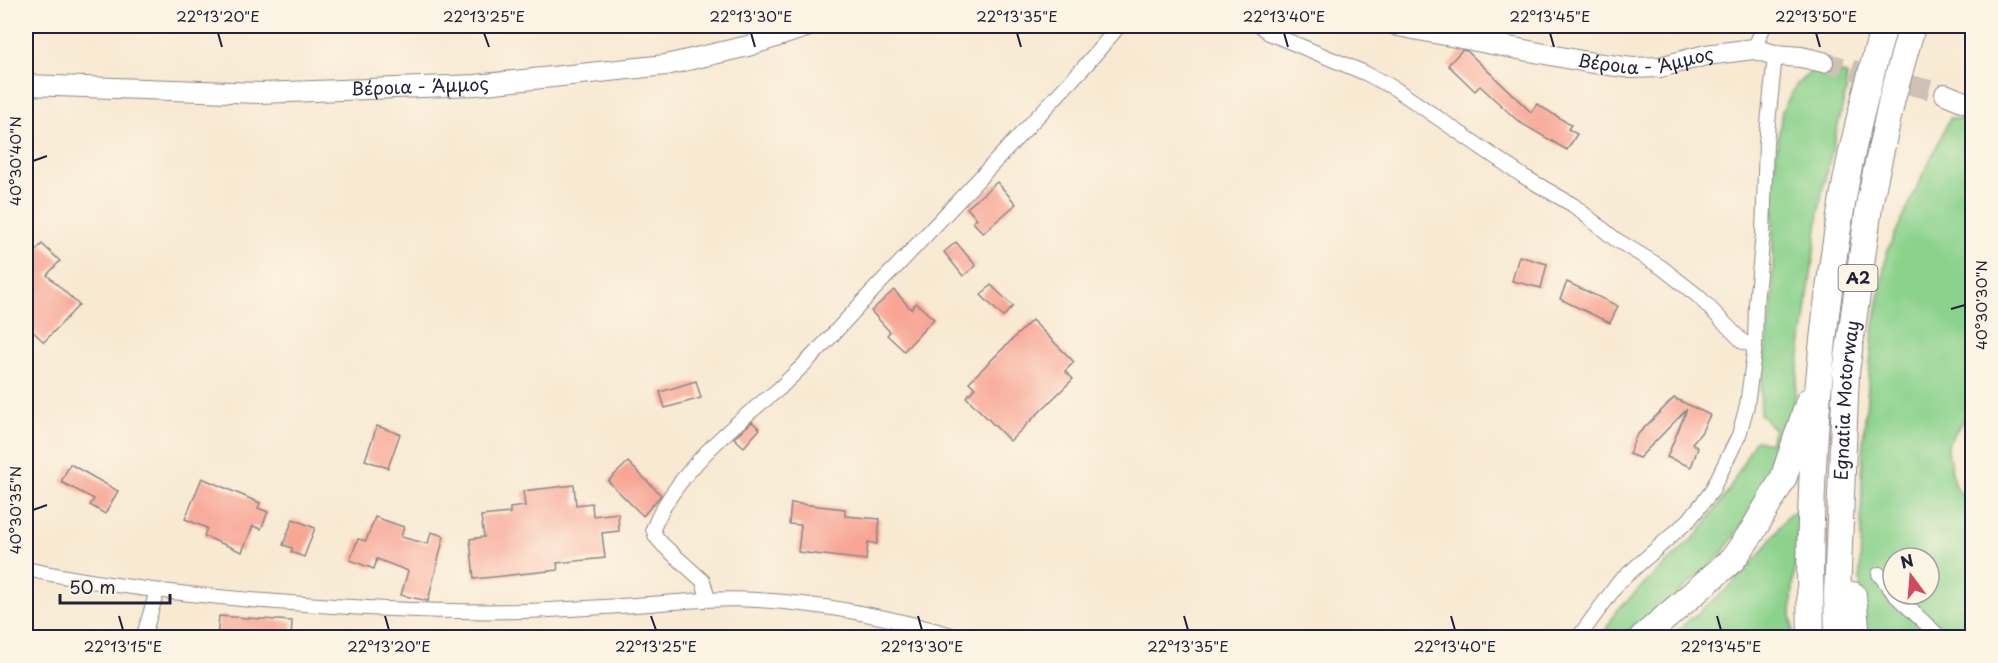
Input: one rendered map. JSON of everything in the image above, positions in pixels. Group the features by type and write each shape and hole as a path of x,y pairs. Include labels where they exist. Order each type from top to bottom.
{"highway":[{"name":"Egnatia Motorway","path":"1811,638 1811,533 1819,372 1843,196 1865,94 1884,26"},
{"name":"Egnatia Motorway","path":"1838,638 1838,535 1846,372 1861,260 1882,144 1912,26"},
{"path":"1642,638 1733,559 1752,532 1783,479 1819,372"},
{"path":"1838,535 1853,572 1857,638"}],"street":[{"name":"Βέροια - Άμμος","path":"26,85 260,93 476,85 666,65 748,46 809,26"},
{"path":"708,599 703,581 663,545 653,529 673,491 714,446 754,408 778,390 820,348 865,296 897,266 1084,67 1119,26"},
{"path":"1261,26 1269,33 1365,73 1394,88 1523,176 1573,205 1615,239 1661,267 1698,296 1743,342 1755,346"},
{"name":"Βέροια - Άμμος","path":"1398,26 1587,62 1632,68 1660,68 1706,55 1754,49 1775,55 1823,62"},
{"path":"1754,49 1764,26"},
{"path":"1578,638 1619,582 1689,520 1711,492 1739,435 1747,405 1755,346 1756,303 1763,234 1766,143 1775,55"},
{"path":"1945,94 1972,105"},
{"path":"26,569 69,579 157,591 354,609 522,611 708,599 758,600 846,609 962,638"},
{"path":"1878,574 1881,578"},
{"path":"143,638 157,591"},
{"path":"1908,606 1941,638"}],"green space":[{"path":"1815,68 1847,74 1846,92 1822,192 1794,401 1782,457 1765,495 1718,558 1629,637 1601,638 1617,610 1699,533 1729,490 1755,440 1770,443 1774,429 1760,414 1761,386 1773,294 1773,177 1782,111 1797,84"},
{"path":"1950,118 1972,121 1972,408 1947,444 1954,484 1972,509 1972,637 1866,638 1860,576 1863,442 1873,332 1887,251"},
{"path":"1799,512 1791,613 1793,637 1669,637 1728,588 1759,556 1789,514"}],"building":[{"path":"1462,50 1467,51 1531,112 1537,104 1571,125 1568,129 1577,134 1567,150 1519,122 1480,86 1475,91 1448,65"},
{"path":"997,182 1016,204 983,233 973,222 977,219 967,208"},
{"path":"956,242 976,266 963,276 944,252"},
{"path":"42,244 60,261 47,275 79,305 44,342 26,325 26,261"},
{"path":"1519,256 1547,264 1541,288 1512,281"},
{"path":"1567,282 1618,306 1610,323 1560,299"},
{"path":"991,285 1013,306 1003,317 981,295"},
{"path":"894,290 911,309 916,303 934,319 904,351 887,335 890,332 871,311"},
{"path":"1032,320 1074,362 1065,371 1073,379 1010,441 966,397 975,388 969,382"},
{"path":"696,381 701,398 665,408 660,392"},
{"path":"1674,398 1710,415 1701,433 1692,443 1698,448 1691,467 1667,457 1687,409 1639,458 1629,454 1636,436"},
{"path":"752,422 760,429 744,447 734,438"},
{"path":"377,426 400,434 388,468 365,460"},
{"path":"628,462 661,495 643,516 608,481"},
{"path":"70,464 118,491 105,514 90,505 94,499 61,482"},
{"path":"202,478 260,503 258,508 268,512 261,529 253,526 242,552 204,536 207,528 185,519"},
{"path":"574,485 576,505 592,503 593,516 618,513 619,531 602,533 605,558 557,563 558,570 474,579 470,539 484,537 481,516 510,513 510,508 525,506 523,491"},
{"path":"791,503 845,509 845,516 880,519 877,544 868,542 866,560 798,552 801,525 789,524"},
{"path":"375,517 404,527 401,537 428,544 431,532 444,536 428,601 401,595 408,571 377,559 374,569 350,560 358,539 366,541"},
{"path":"293,519 315,528 304,557 291,552 292,548 283,545"},
{"path":"219,616 292,621 291,638 217,638"}],"tunnel":[{"path":"1823,62 1945,94"}]}
